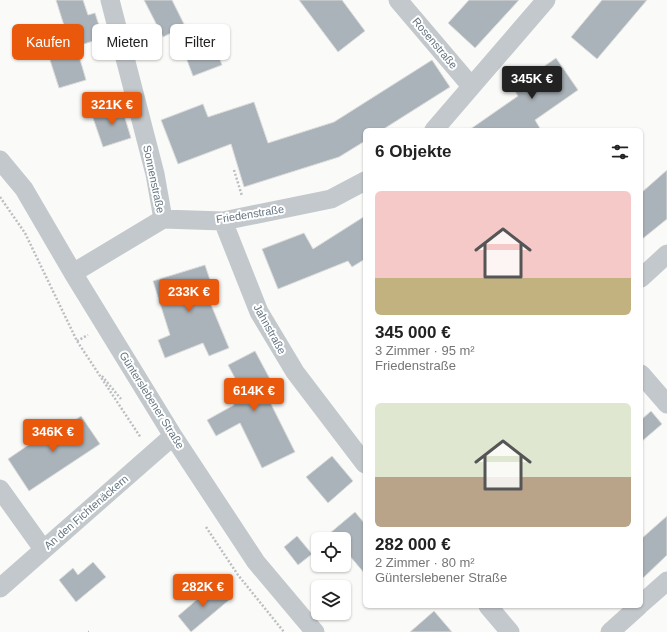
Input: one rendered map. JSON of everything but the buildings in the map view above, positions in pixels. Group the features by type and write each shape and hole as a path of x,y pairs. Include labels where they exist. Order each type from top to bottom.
{"street":[{"name":"Sonnenstraße","path":"110,0 155,174 163,218"},
{"name":"Rosenstraße","path":"398,0 471,86"},
{"path":"436,128 546,0"},
{"name":"Günterslebener Straße","path":"0,160 24,189 73,273 174,436 256,562 315,632"},
{"name":"Friedenstraße","path":"163,218 223,221 331,199 363,182"},
{"path":"73,273 163,218"},
{"name":"Jahnstraße","path":"223,221 259,312 295,372 363,461"},
{"path":"643,276 667,254"},
{"path":"643,376 667,404"},
{"name":"An den Fichtenäckern","path":"0,588 174,436"},
{"path":"0,489 43,549"},
{"path":"643,602 667,581"},
{"path":"490,608 510,632"},
{"path":"610,632 637,608"}],"path":[{"path":"234,170 247,216"},
{"path":"0,197 24,233 77,341 152,454"},
{"path":"94,368 121,399"}]}
